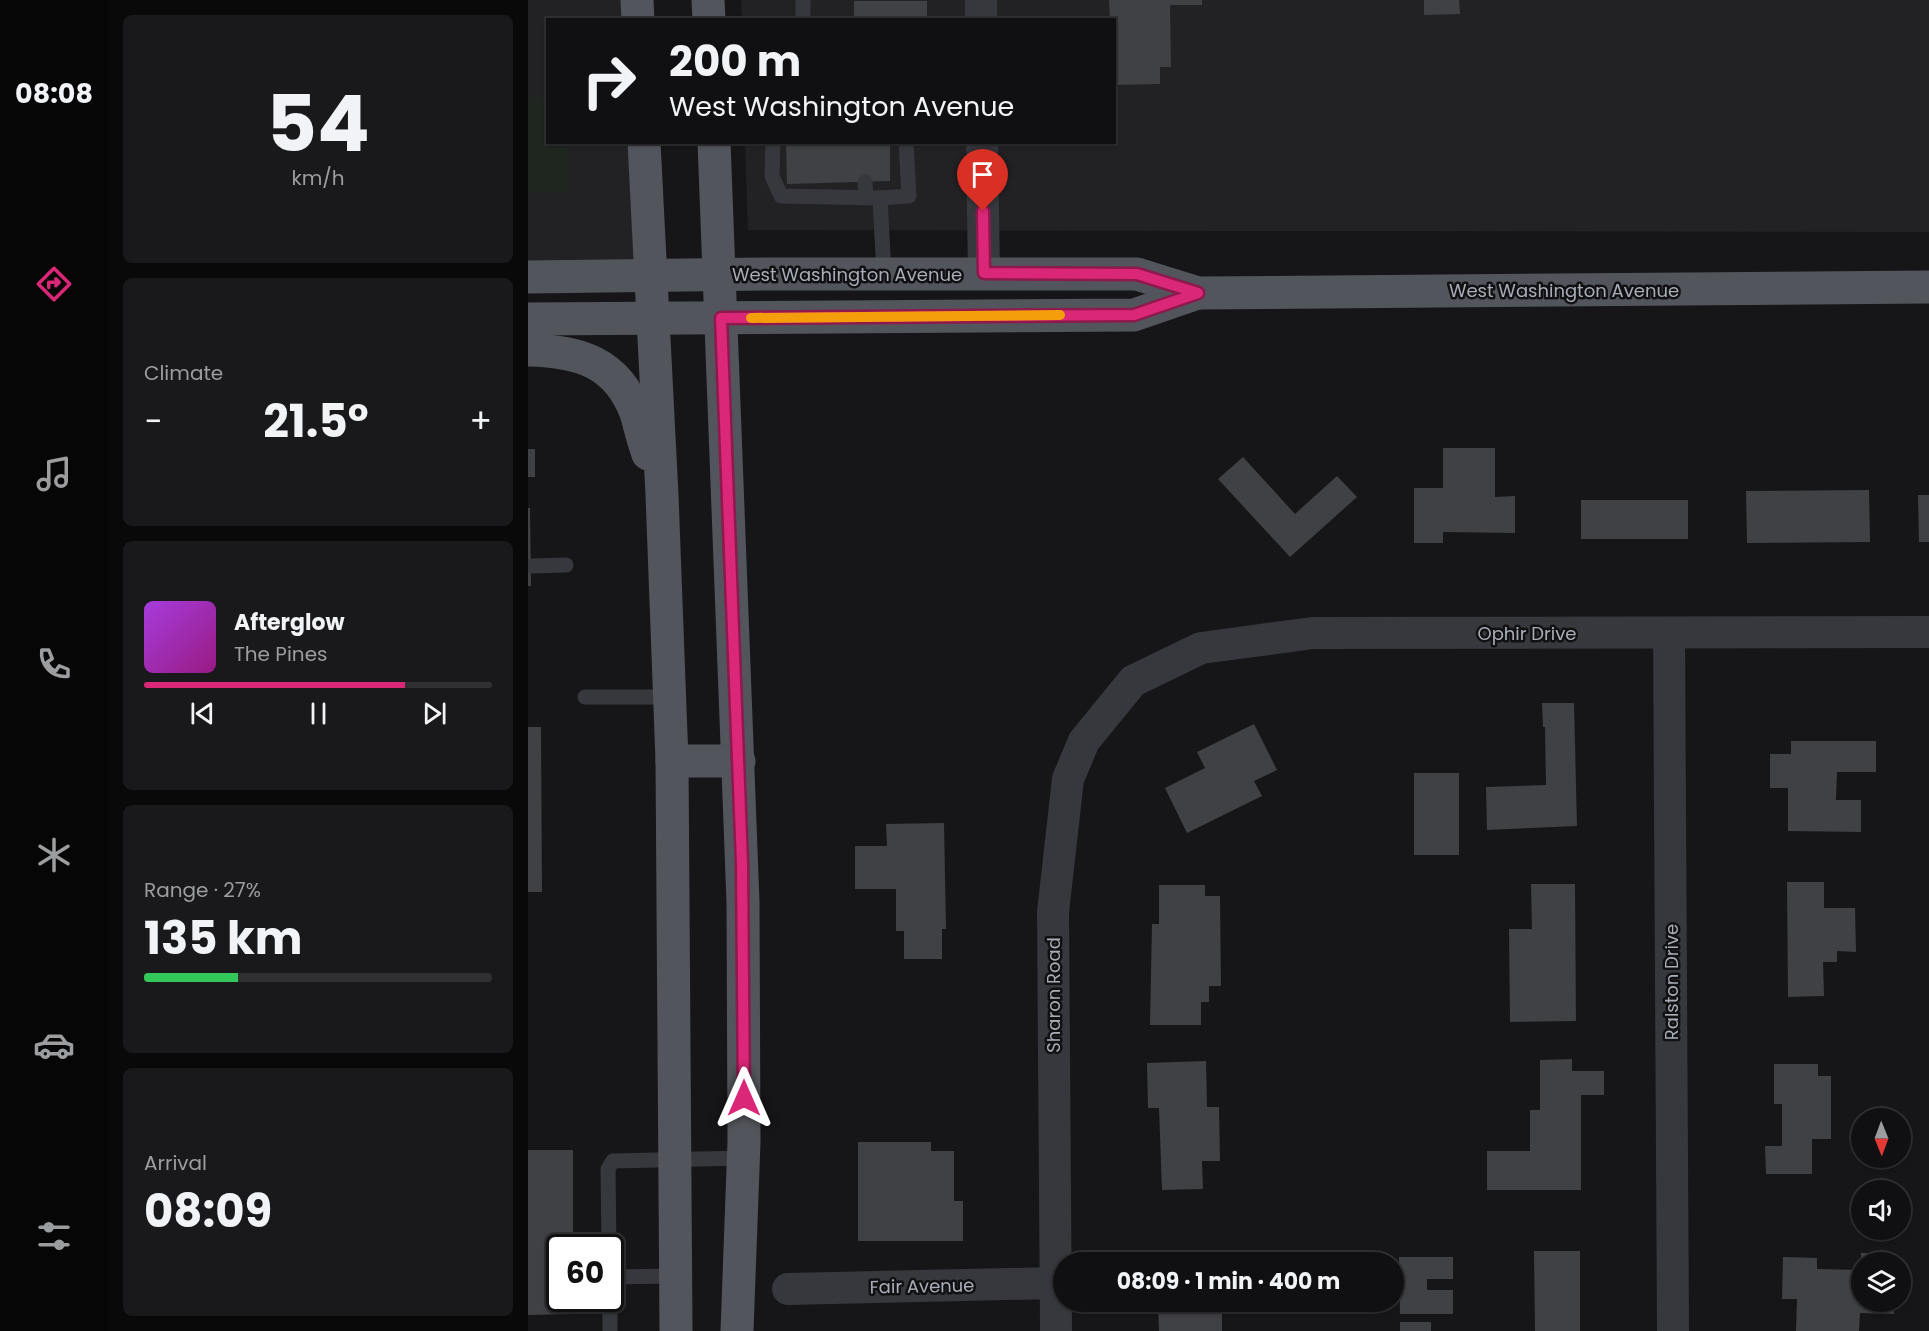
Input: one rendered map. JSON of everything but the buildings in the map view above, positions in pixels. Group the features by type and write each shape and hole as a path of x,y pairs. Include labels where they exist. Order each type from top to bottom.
{"main road":[{"path":"637,0 638,18"},
{"path":"708,0 709,18"},
{"path":"644,144 662,495 672,761 676,1331"},
{"path":"714,144 743,902 743,1158 737,1331"},
{"name":"West Washington Avenue","path":"528,277 1137,274 1198,293 1929,287"},
{"name":"West Washington Avenue","path":"528,320 1134,315 1198,293"},
{"path":"528,350 559,351 582,356 604,367 622,385 635,413 662,495"},
{"path":"672,761 739,760"}],"street":[{"path":"981,0 981,18"},
{"path":"982,144 984,273"},
{"name":"Ophir Drive","path":"1133,681 1201,648 1313,633 1929,632"},
{"name":"Ralston Drive","path":"1669,633 1673,1331"},
{"name":"Sharon Road","path":"1056,1252 1053,912 1068,779 1084,741 1133,681"},
{"name":"Fair Avenue","path":"788,1289 1053,1283"},
{"name":"Sharon Road","path":"1056,1312 1056,1331"}],"lane":[{"path":"803,0 803,18"},
{"path":"772,144 772,176 781,196 810,190 873,198 909,196 906,144"},
{"path":"866,182 873,198 885,274"},
{"path":"531,566 566,565"},
{"path":"585,697 669,697"},
{"path":"609,1234 608,1169 613,1161 743,1158"},
{"path":"624,1277 676,1276"},
{"path":"610,1312 610,1331"}],"shaded area":[{"path":"528,0 637,0 638,18 546,18 546,144 644,144 652,275 528,277"},
{"path":"741,0 1929,0 1929,232 748,230 745,144 1116,144 1116,18 742,18"},
{"path":"528,97 546,97 546,144 568,144 568,192 528,192"}],"slow traffic":[{"path":"751,318 1060,315"}],"route":[{"path":"744,1098 743,902 739,760 721,318 1134,315 1198,293 1137,274 984,273 983,211"}]}
